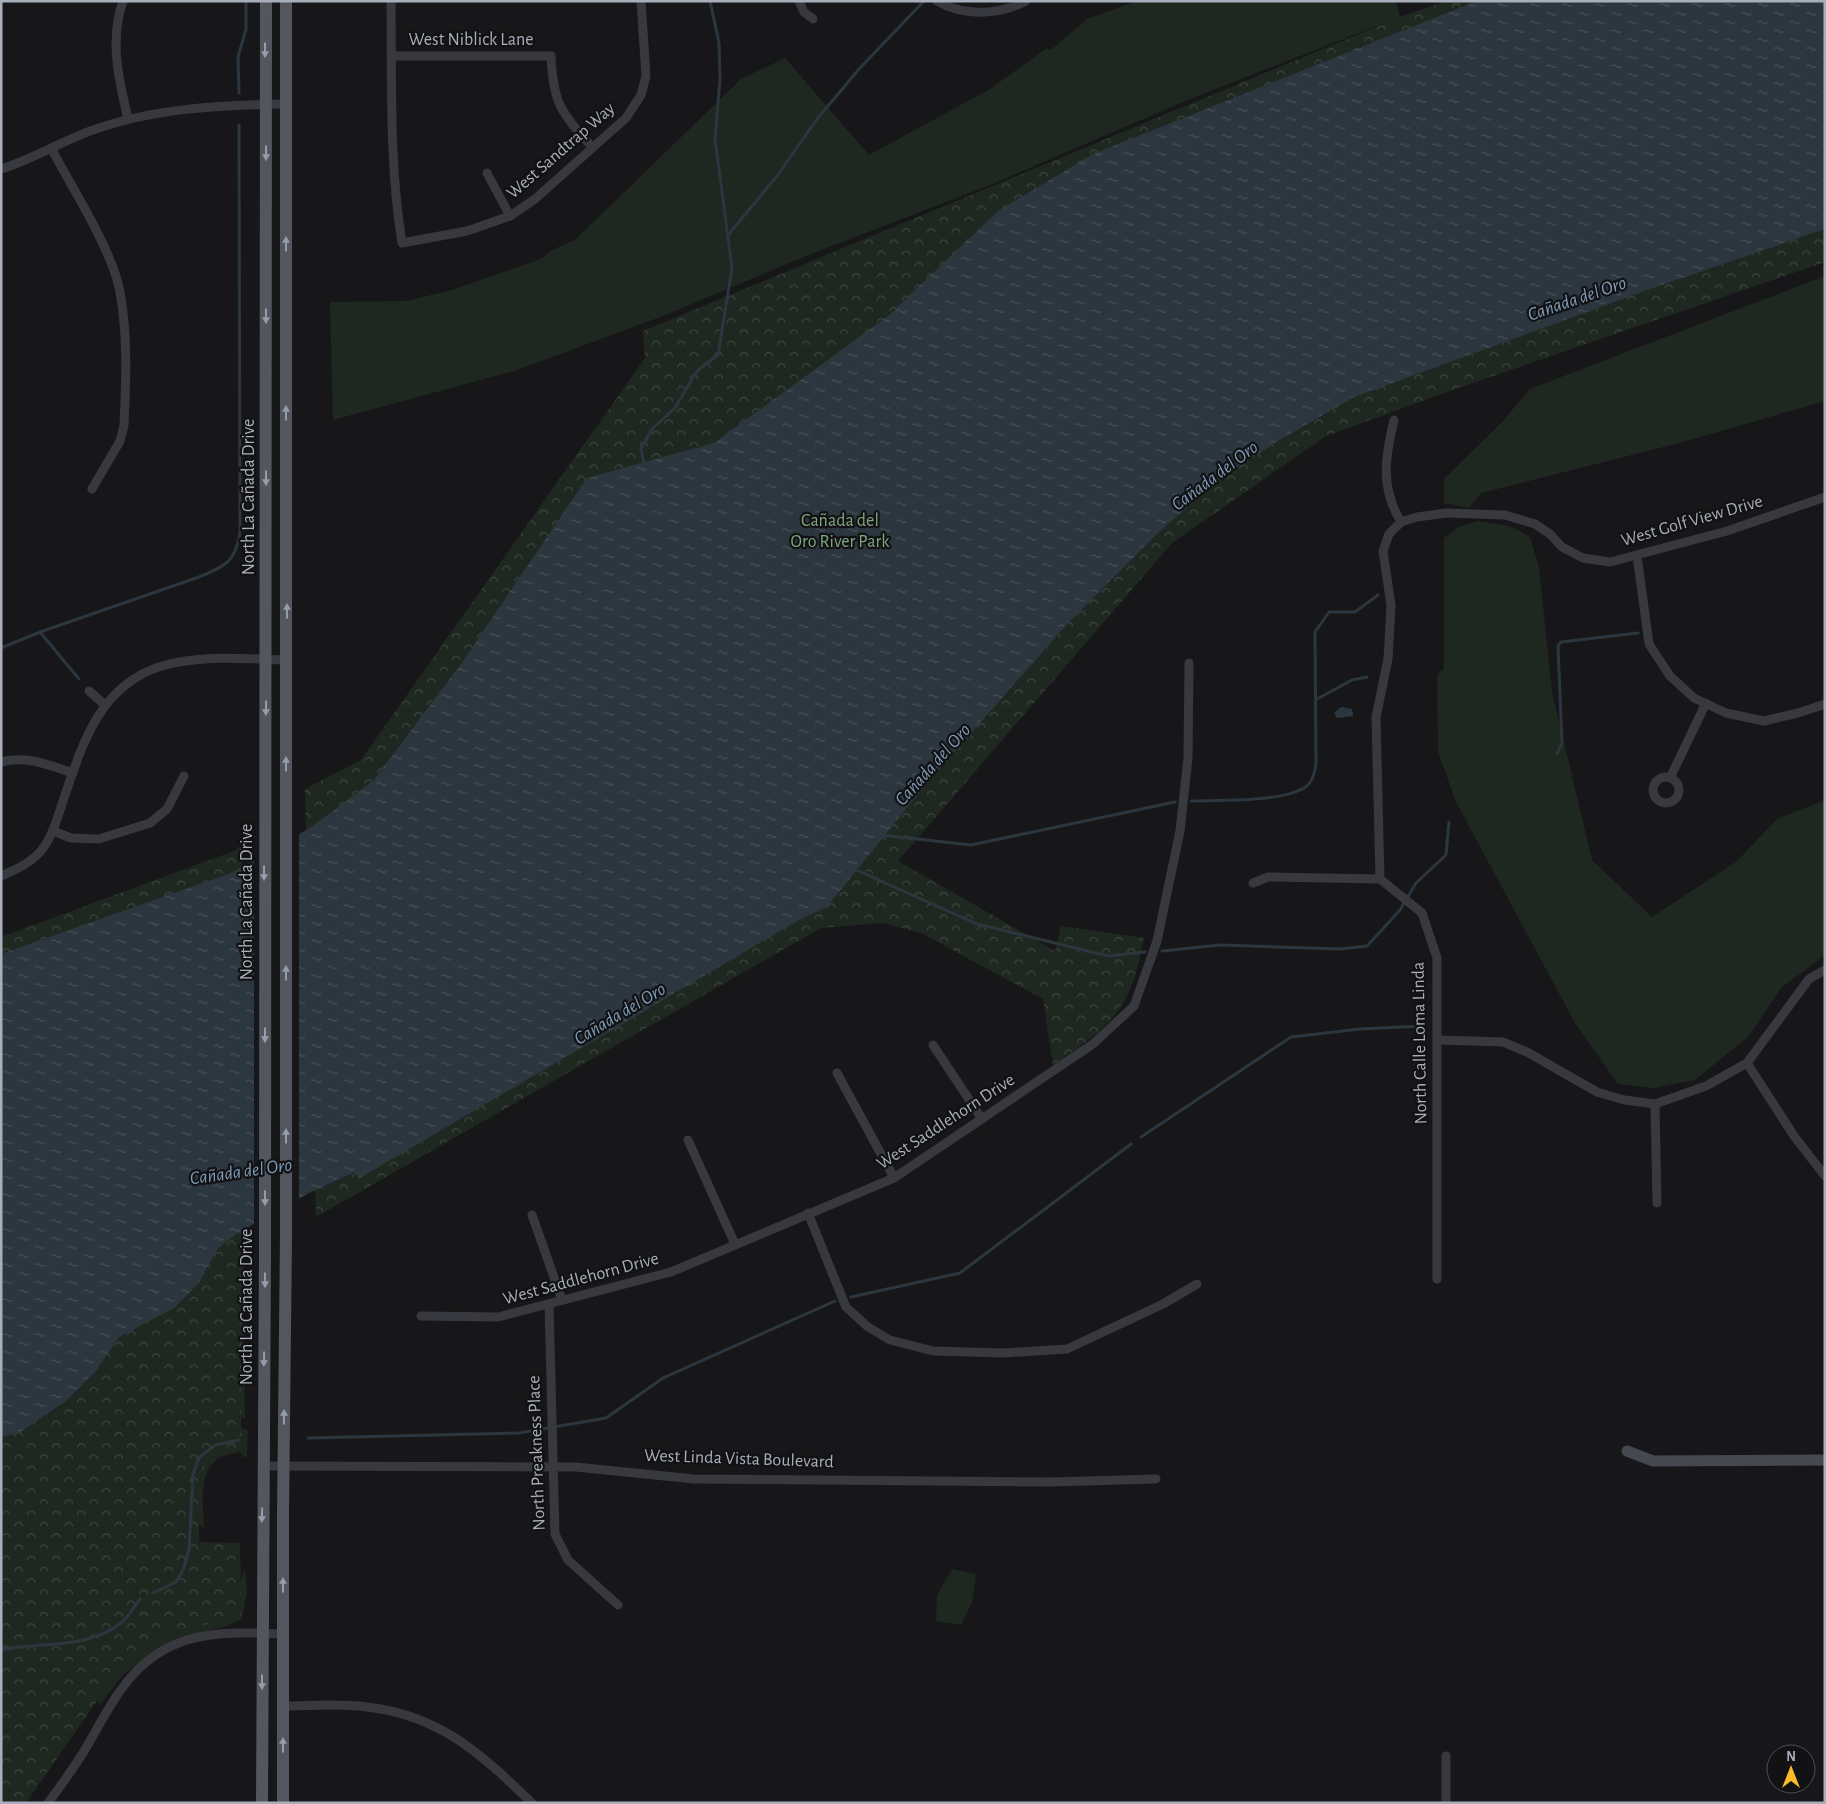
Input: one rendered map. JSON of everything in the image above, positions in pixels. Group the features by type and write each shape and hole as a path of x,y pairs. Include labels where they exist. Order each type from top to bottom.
{"main road":[{"name":"North La Cañada Drive","path":"262,1803 262,1466 265,1249 266,1"},
{"path":"283,1803 283,1466 286,1237 286,1"}],"street":[{"path":"123,1 118,23 116,63 128,119"},
{"path":"391,1 392,56"},
{"name":"West Sandtrap Way","path":"392,56 392,164 402,243 467,231 510,216 536,199 626,118 643,90 646,54 641,1"},
{"path":"799,1 804,12 814,20"},
{"path":"937,1 959,11 973,12 1004,10 1026,1"},
{"name":"West Niblick Lane","path":"392,56 551,56 555,97 567,119 592,147"},
{"path":"1,169 92,130 128,119 161,112 197,108 286,104"},
{"path":"51,148 102,243 113,268 120,291 124,323 124,425 120,441 92,489"},
{"path":"487,173 510,216"},
{"path":"1253,883 1268,877 1380,878 1376,717 1388,659 1391,605 1384,551 1389,534 1400,522 1390,505 1387,482 1386,454 1394,420"},
{"name":"West Golf View Drive","path":"1400,522 1417,517 1446,513 1505,515 1535,524 1550,534 1562,547 1583,558 1610,562 1727,531 1825,497"},
{"path":"1637,556 1649,644 1670,676 1694,698 1726,713 1764,720 1798,713 1825,704"},
{"path":"1,876 30,861 40,852 53,830 94,720 104,704 134,679 161,666 191,660 286,660"},
{"name":"West Saddlehorn Drive","path":"421,1316 498,1317 671,1272 894,1178 1093,1044 1134,1006 1157,941 1179,833 1188,758 1189,663"},
{"path":"89,691 104,704"},
{"path":"1670,778 1706,703"},
{"path":"1,762 16,759 34,760 73,773"},
{"path":"53,830 71,838 99,840 150,823 167,809 184,776"},
{"name":"North Calle Loma Linda","path":"1380,878 1422,914 1437,958 1437,1278"},
{"path":"1438,1040 1503,1042 1527,1052 1597,1092 1624,1100 1655,1104 1706,1086 1747,1063 1809,979 1825,970"},
{"path":"933,1045 982,1119"},
{"path":"1747,1063 1794,1136 1825,1176"},
{"path":"837,1073 894,1178"},
{"path":"1655,1104 1657,1203"},
{"path":"688,1140 735,1244"},
{"path":"808,1213 846,1307 868,1327 890,1340 933,1351 1004,1353 1067,1349 1163,1304 1197,1284"},
{"path":"532,1215 562,1300"},
{"name":"North Preakness Place","path":"549,1304 553,1522 560,1548 568,1560 579,1572 596,1584 618,1605"},
{"path":"1627,1452 1653,1461 1825,1460"},
{"name":"West Linda Vista Boulevard","path":"262,1466 552,1466 598,1468 660,1477 694,1479 1050,1482 1156,1479"},
{"path":"48,1803 82,1754 118,1692 148,1660 176,1644 199,1637 262,1633 283,1634"},
{"path":"282,1706 365,1706 388,1710 433,1724 473,1748 532,1803"},
{"path":"1446,1756 1446,1803"}],"green space":[{"path":"1137,1 1396,1 1400,17 1190,99 990,185 806,256 663,316 517,370 333,420 330,302 406,301 452,290 541,259 552,250 575,240 741,79 785,58 869,155 990,89 1047,48 1051,50 1087,19"},
{"name":"Cañada del Oro River Park","path":"1447,1 1825,1 1825,262 1458,388 1326,436 1172,543 898,861 1055,951 1061,926 1144,938 1132,983 1120,1008 1098,1032 1053,1065 1043,999 921,933 883,923 821,928 316,1217 305,789 361,760 645,358 643,331 1400,17"},
{"path":"1825,276 1825,401 1683,442 1481,493 1469,508 1444,503 1444,479 1502,422 1530,389"},
{"path":"1478,521 1510,526 1530,537 1539,568 1552,692 1592,860 1652,917 1736,862 1777,819 1825,800 1825,955 1781,988 1748,1037 1695,1080 1653,1088 1618,1084 1575,1023 1455,800 1438,751 1437,674 1444,669 1444,538 1459,527"},
{"path":"242,846 241,1450 219,1454 212,1458 204,1468 201,1478 199,1511 199,1542 240,1543 241,1615 154,1638 116,1674 26,1803 1,1803 1,937 234,851"},
{"path":"243,1251 245,1418 237,1418 233,1259"},
{"path":"226,1423 248,1430 247,1457 244,1457 240,1452 222,1456 211,1466 204,1482 204,1529 196,1521 182,1476"},
{"path":"245,1568 247,1592 242,1619 228,1626 177,1638 153,1651 123,1675 99,1706 97,1692 100,1684 132,1659 147,1638 238,1589"},
{"path":"952,1569 976,1574 972,1602 961,1625 936,1621 937,1595"}],"water":[{"name":"Cañada del Oro River Park","path":"1477,1 1825,1 1825,229 1647,290 1354,397 1273,444 1222,477 1159,532 1067,624 927,783 827,907 799,920 358,1179 355,1172 309,1193 236,1234 218,1248 198,1284 174,1308 119,1337 95,1372 67,1400 19,1433 1,1437 1,954 231,873 310,828 373,781 461,664 587,478 714,443 888,316 998,211 1093,154"},
{"path":"1341,707 1352,709 1353,716 1337,718 1334,713"}],"pier":[{"path":"299,832 299,1201 254,1226 254,857"}],"waterway":[{"path":"239,93 238,57 246,29 246,1"},
{"path":"644,465 641,449 652,429 675,408 697,371 718,355 732,268 715,139 720,80 719,43 710,1"},
{"path":"729,234 777,176 817,119 860,68 924,1"},
{"path":"1,648 40,632 216,570 227,562 235,551 240,533 239,125"},
{"path":"1191,801 1247,800 1276,797 1300,790 1309,783 1313,777 1316,765 1315,632 1329,612 1355,612 1378,595"},
{"path":"40,632 79,679"},
{"path":"1557,754 1562,743 1558,646 1561,642 1638,633"},
{"path":"1317,699 1352,680 1367,677"},
{"path":"881,835 971,845 1175,802"},
{"path":"1162,951 1220,945 1340,949 1367,946 1400,910 1416,883 1446,855 1449,822"},
{"path":"854,869 977,924 1108,956 1145,952"},
{"path":"1141,1137 1291,1037 1360,1029 1422,1026"},
{"path":"851,1297 960,1273 1131,1144"},
{"path":"308,1438 519,1433 606,1418 663,1378 835,1301"},
{"path":"153,1593 176,1582 183,1570 189,1550 193,1474 199,1458 215,1445 239,1440"},
{"path":"1,1650 79,1641 94,1637 121,1623 140,1599"}],"water label":[{"name":"Cañada del Oro","path":"1577,299"},
{"name":"Cañada del Oro","path":"1215,476"},
{"name":"Cañada del Oro","path":"933,765"},
{"name":"Cañada del Oro","path":"620,1014"},
{"name":"Cañada del Oro","path":"241,1172"}]}
